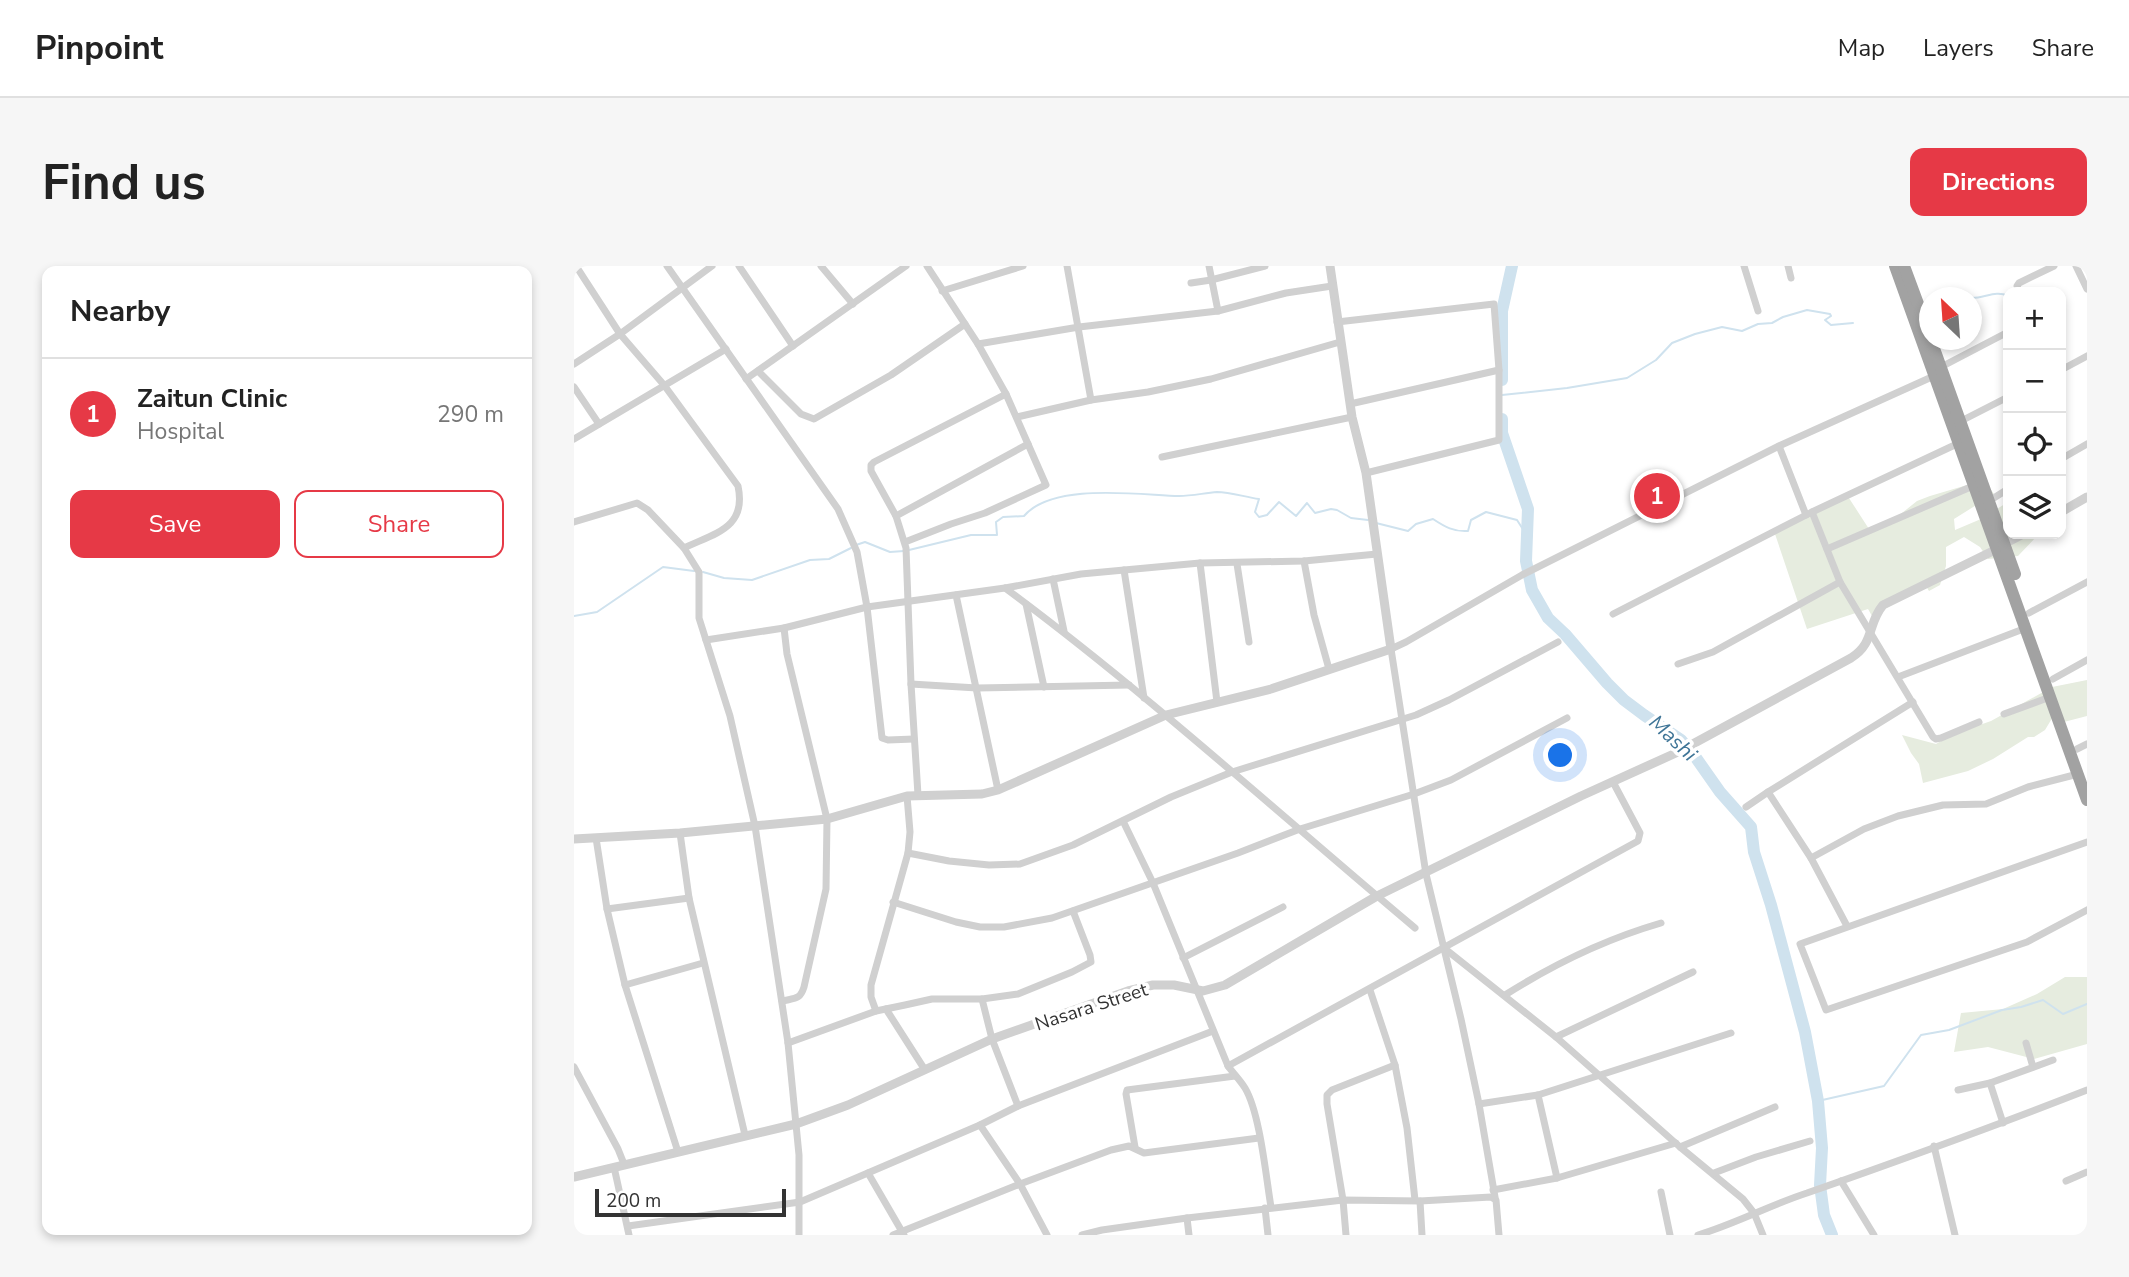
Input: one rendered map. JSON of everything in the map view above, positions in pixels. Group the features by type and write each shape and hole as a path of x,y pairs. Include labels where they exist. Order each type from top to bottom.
{"highway":[{"path":"1895,266 1937,371 1961,421 1989,501 2026,628 2050,697 2082,774"},
{"path":"1904,266 1919,308"},
{"path":"1933,350 1973,486 2029,613 2053,679 2082,746 2082,774 2087,800"}],"street":[{"path":"576,266 620,334 664,385 738,486 741,502 737,515 728,526 684,548"},
{"path":"667,266 838,509 857,552 867,607 882,738 914,739"},
{"path":"574,364 620,334 712,266"},
{"path":"739,266 793,346"},
{"path":"821,266 853,304"},
{"path":"746,379 906,266"},
{"path":"905,542 985,513 1045,486 1046,483 1006,394 978,344 927,266"},
{"path":"942,291 1023,266"},
{"path":"1067,266 1091,400"},
{"path":"1209,266 1217,311"},
{"path":"1191,282 1211,280 1265,266"},
{"path":"1330,266 1352,417 1366,473 1373,517 1401,722 1426,874 1479,1104 1499,1235"},
{"path":"1744,266 1758,311"},
{"path":"1788,266 1791,278"},
{"path":"2018,287 2019,283 2054,266"},
{"path":"2076,266 2087,289"},
{"path":"978,344 1079,327 1217,311 1286,293 1332,286"},
{"path":"1337,322 1494,304 1499,370 1499,440 1366,473"},
{"path":"758,371 801,414 814,419 891,375 965,324"},
{"path":"574,839 680,833 827,819 907,796 982,794 998,790 1166,715 1271,689 1391,649 1522,575 1779,446 1937,371 2003,335"},
{"path":"1017,417 1091,400 1211,379 1340,342"},
{"path":"574,439 726,349"},
{"path":"2066,367 2087,356"},
{"path":"1350,404 1499,370"},
{"path":"574,387 600,424"},
{"path":"918,795 905,542 896,516 871,465 1006,394"},
{"path":"1961,421 2003,400"},
{"path":"1162,457 1352,417"},
{"path":"896,516 1028,443"},
{"path":"1613,614 1809,514 1959,443"},
{"path":"2066,456 2087,443"},
{"path":"1779,446 1840,582 1933,737 1936,739 1979,722"},
{"path":"1827,548 1973,486"},
{"path":"1989,501 2003,492"},
{"path":"2066,509 2087,497"},
{"path":"576,519 637,503 648,510 684,548 699,572 699,618 730,716 755,826 782,1001 799,1156 799,1235"},
{"name":"Nasara Street","path":"574,1177 796,1124 848,1105 992,1039 1128,992 1153,985 1174,985 1196,990 1225,985 1377,896 1678,752 1860,652 1867,645 1876,613 1884,605 2015,539"},
{"path":"706,640 783,628 867,607 1124,569 1200,563 1304,561 1377,554"},
{"path":"1304,561 1314,615 1329,669"},
{"path":"1200,563 1217,702"},
{"path":"1237,564 1249,642"},
{"path":"1124,569 1144,698"},
{"path":"1052,579 1064,632"},
{"path":"1678,664 1713,652 1840,582"},
{"path":"2029,613 2087,582"},
{"path":"1005,588 1166,715 1415,928"},
{"path":"956,594 998,790"},
{"path":"1026,604 1044,687"},
{"path":"782,1001 798,998 804,986 826,889 827,819 783,628"},
{"path":"1898,677 2026,628"},
{"path":"908,853 989,865 1020,864 1073,845 1171,797 1232,772 1401,722 1449,700 1558,642"},
{"path":"2053,679 2087,660"},
{"path":"911,684 977,688 1129,685"},
{"path":"2004,714 2050,697"},
{"path":"1746,807 1913,702"},
{"path":"893,902 979,927 1004,927 1052,918 1300,829 1451,780 1567,719"},
{"path":"1811,858 1864,829 1898,816 1943,805 1986,804 2028,787 2082,774"},
{"path":"1228,1066 1638,841 1640,833 1613,782"},
{"path":"1768,792 1811,858 1847,926"},
{"path":"876,1011 871,997 871,985 908,853 911,832 907,796"},
{"path":"1123,821 1153,883 1228,1066 1245,1087 1251,1101 1268,1208 1268,1235"},
{"path":"680,833 689,898 745,1135"},
{"path":"596,838 607,909 625,985 678,1152"},
{"path":"2087,842 1800,944 1826,1010 2027,942 2087,911"},
{"path":"607,909 689,898"},
{"path":"1183,958 1283,907"},
{"path":"788,1043 876,1011 932,999 982,999 1018,993 1088,965 1091,962 1090,955 1073,911"},
{"path":"1505,995 1533,977 1624,933 1661,923"},
{"path":"1444,948 1556,1037 1743,1199 1754,1213 1763,1235"},
{"path":"625,985 703,963"},
{"path":"1556,1037 1693,972"},
{"path":"1370,990 1395,1065 1422,1235"},
{"path":"982,999 992,1039 1018,1106"},
{"path":"886,1009 925,1070"},
{"path":"628,1226 800,1202 1018,1106 1213,1031"},
{"path":"1479,1104 1538,1096 1731,1033"},
{"path":"2026,1043 2032,1067"},
{"path":"1958,1090 1990,1083 2053,1060"},
{"path":"1346,1235 1327,1095 1332,1090 1395,1065"},
{"path":"574,1068 618,1149 629,1235"},
{"path":"1135,1147 1127,1090 1235,1076"},
{"path":"1990,1083 2003,1123"},
{"path":"1698,1235 2087,1090"},
{"path":"1538,1096 1556,1178"},
{"path":"1082,1235 1187,1218 1343,1200 1417,1201 1494,1194 1678,1145 1775,1107"},
{"path":"980,1125 1020,1184 1047,1235"},
{"path":"893,1235 1111,1150 1129,1146 1144,1153 1259,1138"},
{"path":"1714,1173 1810,1141"},
{"path":"1934,1146 1955,1235"},
{"path":"2066,1181 2087,1171"},
{"path":"868,1173 903,1233"},
{"path":"1841,1181 1874,1235"},
{"path":"1661,1192 1670,1235"},
{"path":"1187,1218 1189,1235"}],"shaded area":[{"path":"1984,480 1994,494 1954,519 1955,530 1981,519 2003,505 2003,539 2034,539 2018,556 1988,559 1980,547 1964,537 1946,547 1946,566 1940,585 1929,591 1926,586 1872,616 1868,609 1807,629 1774,531 1847,495 1869,529 1887,525 1917,501"},
{"path":"2087,680 2087,716 2060,723 2054,715 2045,730 2034,737 2028,737 1993,759 1968,771 1923,783 1919,764 1902,735 1936,744 1951,735 1991,721 2052,687"},
{"path":"2065,977 2087,977 2087,1044 2034,1059 1988,1047 1954,1052 1961,1013 2003,1009 2037,994"}],"waterway":[{"name":"Mashi","path":"1502,380 1502,311 1512,266"},
{"path":"1982,296 2003,294"},
{"path":"1502,395 1627,378 1656,360 1672,343 1722,327 1742,331 1807,310 1830,314 1825,320 1831,325 1853,323"},
{"name":"Mashi","path":"1502,419 1502,433 1528,509 1526,561 1532,590 1548,618 1624,700 1681,740 1720,792 1751,827 1754,852 1805,1032 1818,1101 1822,1148 1820,1185 1824,1215 1832,1235"},
{"path":"909,550 971,535 997,535 996,522 1003,517 1024,516 1037,505 1075,494 1179,496 1222,492 1259,499 1255,512 1259,517 1267,515 1279,502 1296,516 1307,503 1315,513 1331,509 1351,518 1368,520"},
{"path":"1376,523 1408,531 1416,524 1433,519 1458,531 1468,531 1471,520 1486,512 1517,520 1526,534"},
{"path":"856,545 865,542 890,552 904,551"},
{"path":"703,572 724,578 752,580 810,560 829,559 851,548"},
{"path":"574,616 597,612 663,567 694,571"},
{"path":"1818,1101 1884,1086 1921,1035 1949,1030 2002,1010 2043,1000 2063,1014 2087,1004"}],"place":[{"name":"Zaitun Clinic","path":"1657,496"}]}
